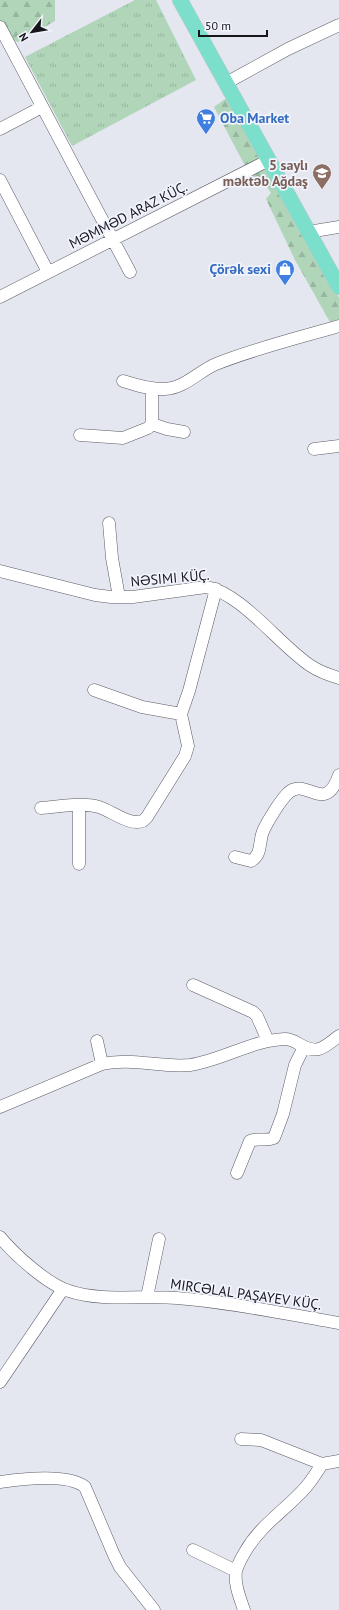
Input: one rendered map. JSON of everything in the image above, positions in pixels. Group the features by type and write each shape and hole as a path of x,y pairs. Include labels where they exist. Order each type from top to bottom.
{"main road":[{"path":"180,0 339,288"}],"street":[{"path":"226,83 339,25"},
{"path":"0,27 130,272"},
{"path":"0,129 42,107"},
{"name":"MƏMMƏD ARAZ KÜÇ.","path":"0,297 269,160"},
{"path":"0,180 48,272"},
{"path":"308,232 339,226"},
{"path":"123,381 152,389 166,389 174,387 187,382 211,366 232,358 339,326"},
{"path":"80,435 123,438 148,428 152,424 152,389"},
{"path":"152,424 167,429 184,432"},
{"path":"314,449 339,446"},
{"path":"109,523 112,558 119,597"},
{"name":"NƏSIMI KÜÇ.","path":"0,571 95,595 133,597 206,587 216,589 238,603 310,665 324,673 339,678"},
{"path":"41,808 87,805 100,807 133,822 143,821 147,817 185,756 188,746 181,714 190,691 216,589"},
{"path":"94,690 142,707 181,714"},
{"path":"235,857 251,861 257,858 260,852 261,837 264,828 286,795 292,790 301,788 322,795 330,792 336,784 339,775"},
{"path":"79,806 79,864"},
{"path":"193,985 252,1012 257,1016 268,1041"},
{"path":"0,1107 102,1064 115,1061 190,1065 205,1062 268,1041 285,1039 293,1040 304,1047 317,1050 323,1048 339,1036"},
{"path":"97,1040 102,1064"},
{"path":"237,1173 250,1141 255,1139 267,1141 274,1138 283,1114 295,1066 304,1047"},
{"name":"MIRCƏLAL PAŞAYEV KÜÇ.","path":"0,1237 24,1261 63,1289 82,1295 147,1296 200,1300 339,1323"},
{"path":"147,1296 159,1240"},
{"path":"0,1382 63,1289"},
{"path":"241,1439 260,1440 322,1464 339,1461"},
{"path":"244,1610 236,1585 236,1571 241,1559 253,1538 306,1487 322,1464"},
{"path":"0,1482 40,1478 80,1482 85,1487 117,1561 129,1580 154,1610"},
{"path":"193,1550 236,1571"}],"green space":[{"path":"0,0 55,0 55,21 18,42 0,35"},
{"path":"135,0 156,0 196,80 72,146 25,57"},
{"path":"228,97 339,298 339,319 330,322 295,260 266,199 271,193 262,179 253,181 214,107"}],"place":[{"name":"Oba Market","path":"206,135"},
{"name":"5 saylı məktəb Ağdaş","path":"322,190"},
{"name":"Çörək sexi","path":"285,286"}]}
